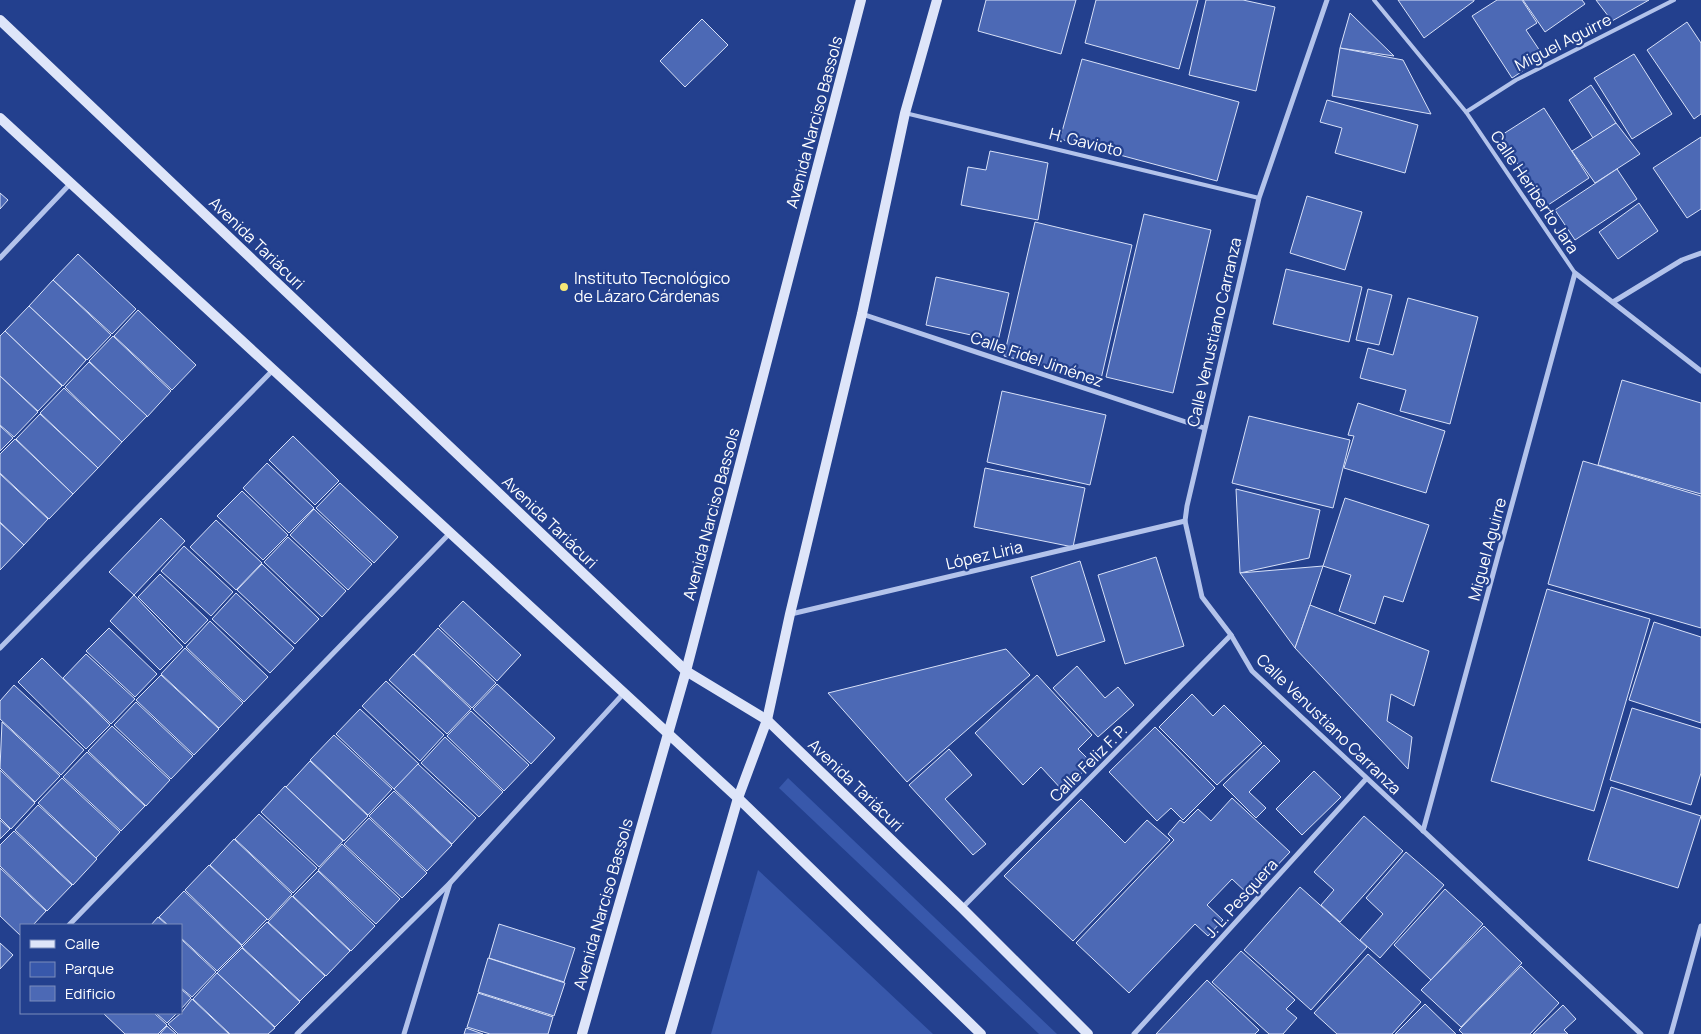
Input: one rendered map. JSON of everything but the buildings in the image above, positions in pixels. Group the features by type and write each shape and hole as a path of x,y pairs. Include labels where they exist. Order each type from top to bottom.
{"street":[{"name":"Avenida Narciso Bassols","path":"582,1034 686,671 861,0"},
{"path":"670,1034 738,798 767,720 790,614 862,314 905,113 936,0"},
{"name":"Calle Venustiano Carranza","path":"1327,0 1260,198 1204,428 1185,521 1202,597 1231,635 1252,671 1641,1034"},
{"name":"Avenida Tariácuri","path":"0,20 686,671 767,720 962,908 1088,1034"},
{"path":"0,118 738,798 981,1034"},
{"path":"0,258 70,184"},
{"path":"1613,302 1682,260 1701,253"},
{"name":"Calle Heriberto Jara","path":"1575,273 1701,371"},
{"name":"Miguel Aguirre","path":"1423,831 1575,273"},
{"name":"Calle Fidel Jiménez","path":"862,314 1204,428"},
{"path":"0,648 274,369"},
{"name":"López Liria","path":"790,614 1185,521"},
{"path":"70,924 451,532"},
{"name":"Calle Feliz F. P.","path":"962,908 1231,635"},
{"path":"297,1034 450,883 624,693"},
{"name":"J. L. Pesquera","path":"1134,1034 1366,779"},
{"path":"404,1034 450,883"},
{"path":"1671,1034 1701,926"}],"lane":[{"name":"Calle Heriberto Jara","path":"1374,0 1466,112 1575,273"},
{"name":"Miguel Aguirre","path":"1466,112 1516,80 1674,0"},
{"name":"H. Gavioto","path":"905,113 1260,198"}],"green space":[{"path":"788,778 1057,1034 1039,1034 779,788"},
{"path":"758,870 933,1034 711,1034"}],"place":[{"name":"Instituto Tecnológico de Lázaro Cárdenas","path":"564,287"}]}
